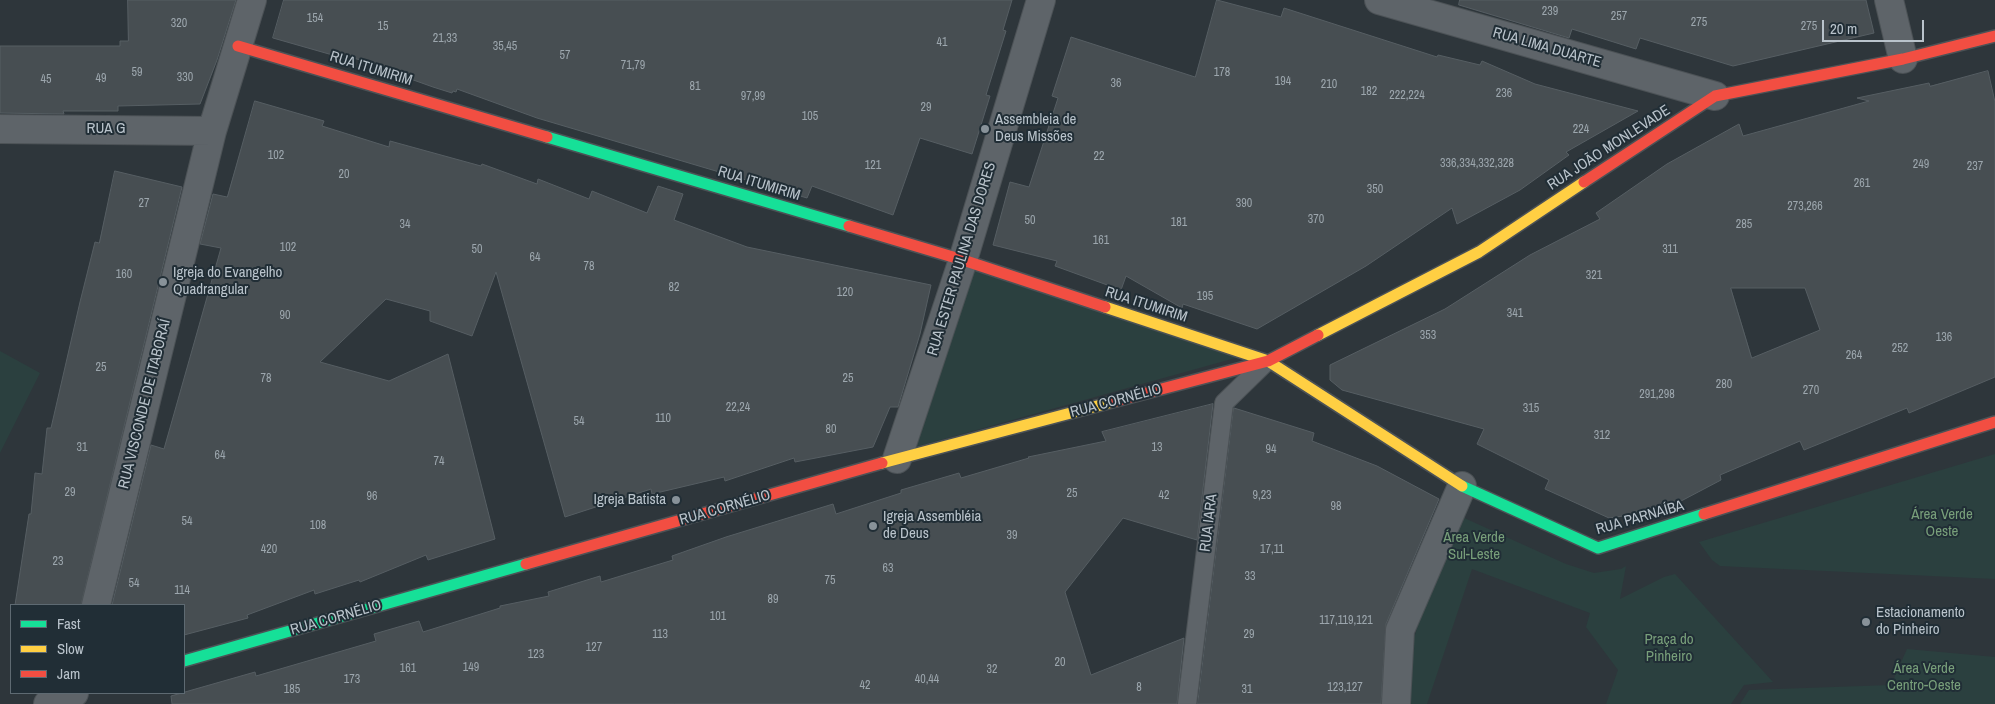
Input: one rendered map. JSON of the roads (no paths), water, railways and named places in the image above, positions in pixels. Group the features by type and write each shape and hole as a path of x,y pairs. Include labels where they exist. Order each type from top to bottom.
{"street":[{"name":"RUA VISCONDE DE ITABORAÍ","path":"96,604 212,131 252,0"},
{"name":"RUA ESTER PAULINA DAS DORES","path":"897,459 963,260 1041,0"},
{"name":"RUA LIMA DUARTE","path":"1379,0 1715,96"},
{"path":"1889,0 1903,59"},
{"name":"RUA JOÃO MONLEVADE","path":"1268,361 1479,252 1715,96 1903,59 1995,36"},
{"name":"RUA ITUMIRIM","path":"238,46 963,260 1268,361"},
{"name":"RUA G","path":"0,129 212,131"},
{"name":"RUA CORNÉLIO","path":"185,661 897,459 1268,361"},
{"name":"RUA PARNAÍBA","path":"1268,361 1462,486 1598,548 1995,422"},
{"path":"1396,704 1400,630 1462,486"},
{"path":"48,704 72,694"}],"lane":[{"name":"RUA IARA","path":"1187,704 1224,403 1268,361"}],"place":[{"name":"Assembleia de Deus Missões","path":"985,129"},
{"name":"Igreja do Evangelho Quadrangular","path":"163,282"},
{"name":"Igreja Batista","path":"676,500"},
{"name":"Igreja Assembléia de Deus","path":"873,526"},
{"name":"Estacionamento do Pinheiro","path":"1866,622"}],"park label":[{"name":"Área Verde Oeste","path":"1942,524"},
{"name":"Área Verde Sul-Leste","path":"1474,546"},
{"name":"Praça do Pinheiro","path":"1669,648"},
{"name":"Área Verde Centro-Oeste","path":"1924,678"}]}
